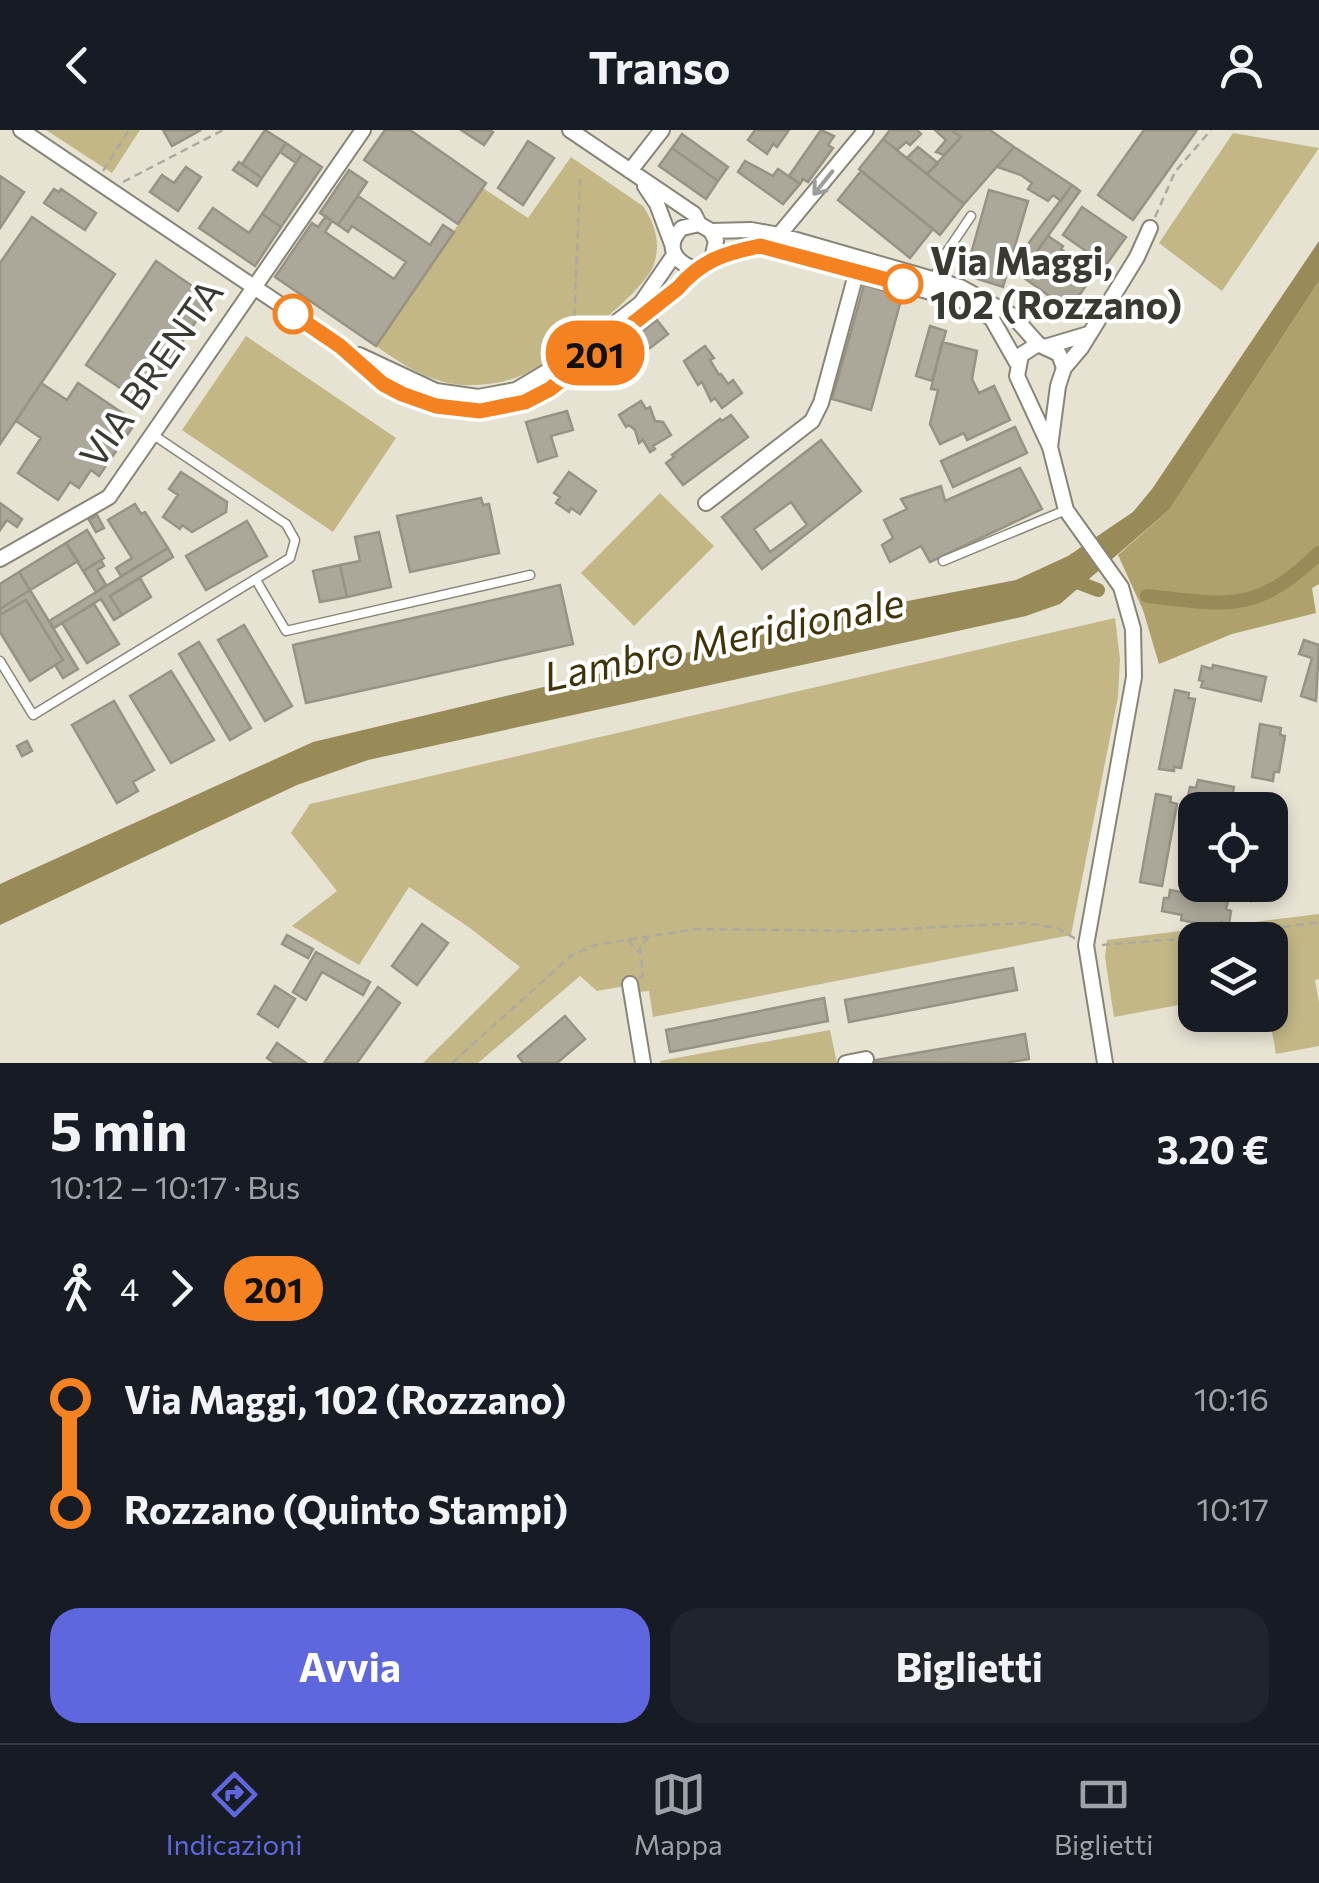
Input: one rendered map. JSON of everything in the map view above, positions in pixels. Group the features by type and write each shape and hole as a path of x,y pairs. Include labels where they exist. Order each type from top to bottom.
{"street":[{"path":"21,130 340,346 383,384 436,406 480,411 525,402 550,389 678,288 695,268 760,246 858,265 987,300 1059,354 1064,368"},
{"name":"VIA BRENTA","path":"0,559 109,496 362,130"},
{"path":"570,130 694,214 716,241 712,260"},
{"path":"636,176 662,130"},
{"path":"779,235 866,130"},
{"path":"636,176 657,204 682,265 695,268"},
{"path":"340,346 436,391 478,397 516,390 573,356 641,303 682,228 779,235 858,265"},
{"path":"1050,447 1064,368 1081,348 1137,258 1150,228"},
{"path":"706,503 812,421 821,403 858,265"},
{"path":"932,286 968,302 992,320 1017,364 1017,376 1050,447 1066,510 1121,588 1132,629 1134,677 1086,945 1105,1063"},
{"path":"1017,364 1028,348 1088,334"},
{"path":"1024,387 1041,393 1058,386"},
{"path":"630,984 643,1063"},
{"path":"846,1063 866,1059"}],"lane":[{"path":"932,286 944,256 971,216"},
{"path":"0,661 33,715 290,558 295,549 293,531 152,434"},
{"path":"943,561 1066,510"},
{"path":"256,580 286,631 530,576"}],"path":[{"path":"103,185 129,130"},
{"path":"103,185 224,130"},
{"path":"1150,228 1175,172 1211,130"},
{"path":"570,348 580,179"},
{"path":"452,1063 572,955 624,939 711,929 857,931 1024,923 1058,928 1086,945 1228,935 1319,922"},
{"path":"630,984 643,976 640,946 650,936"},
{"path":"624,939 633,942 640,954"}],"shaded area":[{"path":"46,130 140,130 112,173"},
{"path":"1233,133 1319,148 1222,291 1159,243"},
{"path":"571,157 643,206 651,220 657,241 656,256 633,293 552,358 520,376 497,383 447,383 410,368 376,346 483,188 528,218"},
{"path":"1319,241 1319,281 1169,510 1060,604 1026,616 368,760 297,785 0,925 0,884 313,742 887,605 1016,580 1068,556 1133,512 1152,489"},
{"path":"1319,281 1319,584 1312,588 1316,613 1232,634 1159,664 1143,610 1118,555 1169,510"},
{"path":"246,336 396,438 333,532 182,430"},
{"path":"660,493 714,546 634,626 581,573"},
{"path":"1115,618 1120,659 1118,697 1071,935 653,1017 649,991 638,992 625,986 597,991 580,976 478,1063 423,1063 520,967 409,887 359,965 292,926 337,891 291,833 310,804"},
{"path":"1319,914 1319,979 1315,980 1319,1046 1276,1054 1272,1032 1288,1032 1288,922 1254,922"},
{"path":"1178,931 1178,1005 1114,1017 1105,957 1107,940"},
{"path":"830,1030 837,1063 660,1061"}],"building":[{"path":"163,130 201,130 172,146"},
{"path":"265,130 286,143 262,178 242,164"},
{"path":"385,130 410,130 486,183 458,224 364,160"},
{"path":"461,130 490,130 493,132 484,145"},
{"path":"755,130 789,130 767,154 748,140"},
{"path":"821,130 834,136 828,145 833,148 808,182 803,179 800,184 789,176"},
{"path":"890,130 917,130 921,134 910,145 906,142 897,150 883,139"},
{"path":"935,130 951,130 961,137 944,155 936,152 946,140"},
{"path":"951,130 990,130 1014,147 964,204 927,174 961,137"},
{"path":"1144,130 1197,130 1133,220 1098,195"},
{"path":"682,134 728,167 718,181 672,148"},
{"path":"883,139 964,204 940,235 859,169"},
{"path":"528,141 554,158 523,205 498,188"},
{"path":"286,143 302,154 296,163 280,152"},
{"path":"918,147 938,163 927,174 907,158"},
{"path":"1014,147 1072,185 1061,201 1053,195 1048,201 1028,189 1032,183 1021,175 997,167"},
{"path":"672,148 718,181 706,199 659,166"},
{"path":"302,154 322,167 281,227 262,214"},
{"path":"745,161 773,176 778,169 800,184 783,204 738,172"},
{"path":"239,162 262,178 257,186 233,170"},
{"path":"186,167 201,177 178,211 150,192 162,175 174,183"},
{"path":"349,170 367,182 338,225 320,213"},
{"path":"861,171 933,229 910,258 838,200"},
{"path":"0,176 24,192 0,228"},
{"path":"1072,185 1080,191 1020,275 1017,268 1025,257 1022,252"},
{"path":"54,189 61,189 96,213 85,230 44,203"},
{"path":"989,190 1028,201 1003,287 965,275"},
{"path":"358,196 430,245 443,225 454,232 376,346 275,277 312,223 318,227 326,216 332,221 325,232 394,279 406,262 352,226 348,232 338,225"},
{"path":"1082,207 1126,237 1106,265 1063,235"},
{"path":"213,208 249,233 262,214 281,227 255,266 199,228"},
{"path":"32,217 115,274 0,444 0,263"},
{"path":"1048,236 1092,277 1069,310 1020,275"},
{"path":"156,261 211,299 141,402 86,365"},
{"path":"864,285 902,296 871,410 832,399"},
{"path":"657,320 668,334 600,387 589,373"},
{"path":"930,326 946,331 932,381 916,376"},
{"path":"942,342 977,351 972,379 979,393 994,386 1010,420 967,440 964,433 940,444 930,424 938,390 931,389"},
{"path":"705,346 719,375 728,384 733,380 742,393 722,408 715,398 711,401 702,382 698,385 684,361"},
{"path":"41,383 67,400 78,383 136,422 99,476 91,470 79,488 70,482 58,500 18,473 41,438 16,421"},
{"path":"641,401 671,435 650,452 619,415"},
{"path":"567,411 573,430 551,436 557,456 538,462 526,422"},
{"path":"731,415 748,437 683,485 666,463 720,419"},
{"path":"1015,427 1027,453 953,487 941,461"},
{"path":"821,440 861,491 762,569 722,517","holes":["791,502 807,525 770,552 754,529"]},
{"path":"1020,468 1042,509 930,562 921,546 890,562 882,545 893,538 884,520 907,509 901,499 941,486 945,501"},
{"path":"181,472 227,502 226,512 192,532 163,517 178,495 169,489"},
{"path":"569,472 596,491 580,514 556,503 560,497 554,493"},
{"path":"481,498 483,505 489,504 499,553 410,572 397,516"},
{"path":"0,503 22,519 17,527 7,520 0,530"},
{"path":"135,504 141,514 145,512 168,548 121,576 116,568 132,558 108,520"},
{"path":"97,515 104,528 96,532 89,520"},
{"path":"247,521 267,556 206,590 186,556"},
{"path":"87,530 104,558 83,571 66,543"},
{"path":"379,532 391,587 347,597 340,565 360,561 355,537"},
{"path":"66,543 78,561 30,590 19,572"},
{"path":"168,548 173,557 110,596 122,615 114,620 101,599 54,628 49,621"},
{"path":"101,560 104,566 97,570 106,585 96,592 83,571"},
{"path":"340,565 347,597 320,602 313,571"},
{"path":"19,572 30,590 0,609 0,584"},
{"path":"140,578 151,597 122,615 110,596"},
{"path":"560,585 573,644 306,703 293,645"},
{"path":"30,590 78,669 63,678 55,665 63,660 26,600 0,615 0,609"},
{"path":"26,600 63,660 30,681 0,632 0,615"},
{"path":"94,604 119,644 87,663 62,623"},
{"path":"244,625 292,706 265,721 218,640"},
{"path":"1304,640 1319,645 1316,701 1301,696 1312,658 1299,654"},
{"path":"199,642 251,728 230,740 179,654"},
{"path":"1213,665 1266,677 1261,701 1201,687 1202,666 1212,669"},
{"path":"171,671 214,740 171,763 130,696"},
{"path":"1175,690 1189,693 1188,698 1195,699 1181,768 1174,767 1174,771 1159,769"},
{"path":"114,701 154,770 133,782 138,791 117,803 72,725"},
{"path":"1260,724 1281,728 1280,735 1285,736 1279,772 1274,772 1273,781 1252,777"},
{"path":"27,741 32,751 22,756 17,746"},
{"path":"1198,780 1234,787 1233,792 1189,792 1190,787 1196,788"},
{"path":"1156,794 1171,797 1170,802 1177,804 1162,886 1140,882"},
{"path":"1170,890 1178,892 1178,902 1228,902 1229,922 1181,920 1182,915 1162,911 1164,898 1169,898"},
{"path":"422,924 448,943 417,985 392,966"},
{"path":"287,935 313,949 308,958 282,944"},
{"path":"316,952 370,982 363,995 322,972 306,1000 293,992"},
{"path":"1013,968 1017,990 849,1022 845,1000"},
{"path":"275,986 295,999 278,1027 258,1014"},
{"path":"378,987 400,1003 357,1063 324,1063"},
{"path":"824,998 828,1021 670,1052 666,1030"},
{"path":"565,1016 585,1039 557,1063 523,1063 518,1056"},
{"path":"1025,1034 1029,1059 1005,1063 865,1062"},
{"path":"277,1043 306,1063 275,1063 267,1058"}],"waterway":[{"path":"1147,596 1199,602 1240,601 1277,587 1319,553"},
{"path":"1069,579 1098,590"}],"bus line":[{"name":"201","path":"293,314 340,346 383,384 402,394 436,406 480,411 525,402 550,389 678,288 695,268 738,250 760,246 903,284"}],"place":[{"name":"Via Maggi, 102 (Rozzano)","path":"903,284"}],"water label":[{"name":"Lambro Meridionale","path":"724,640"}]}
